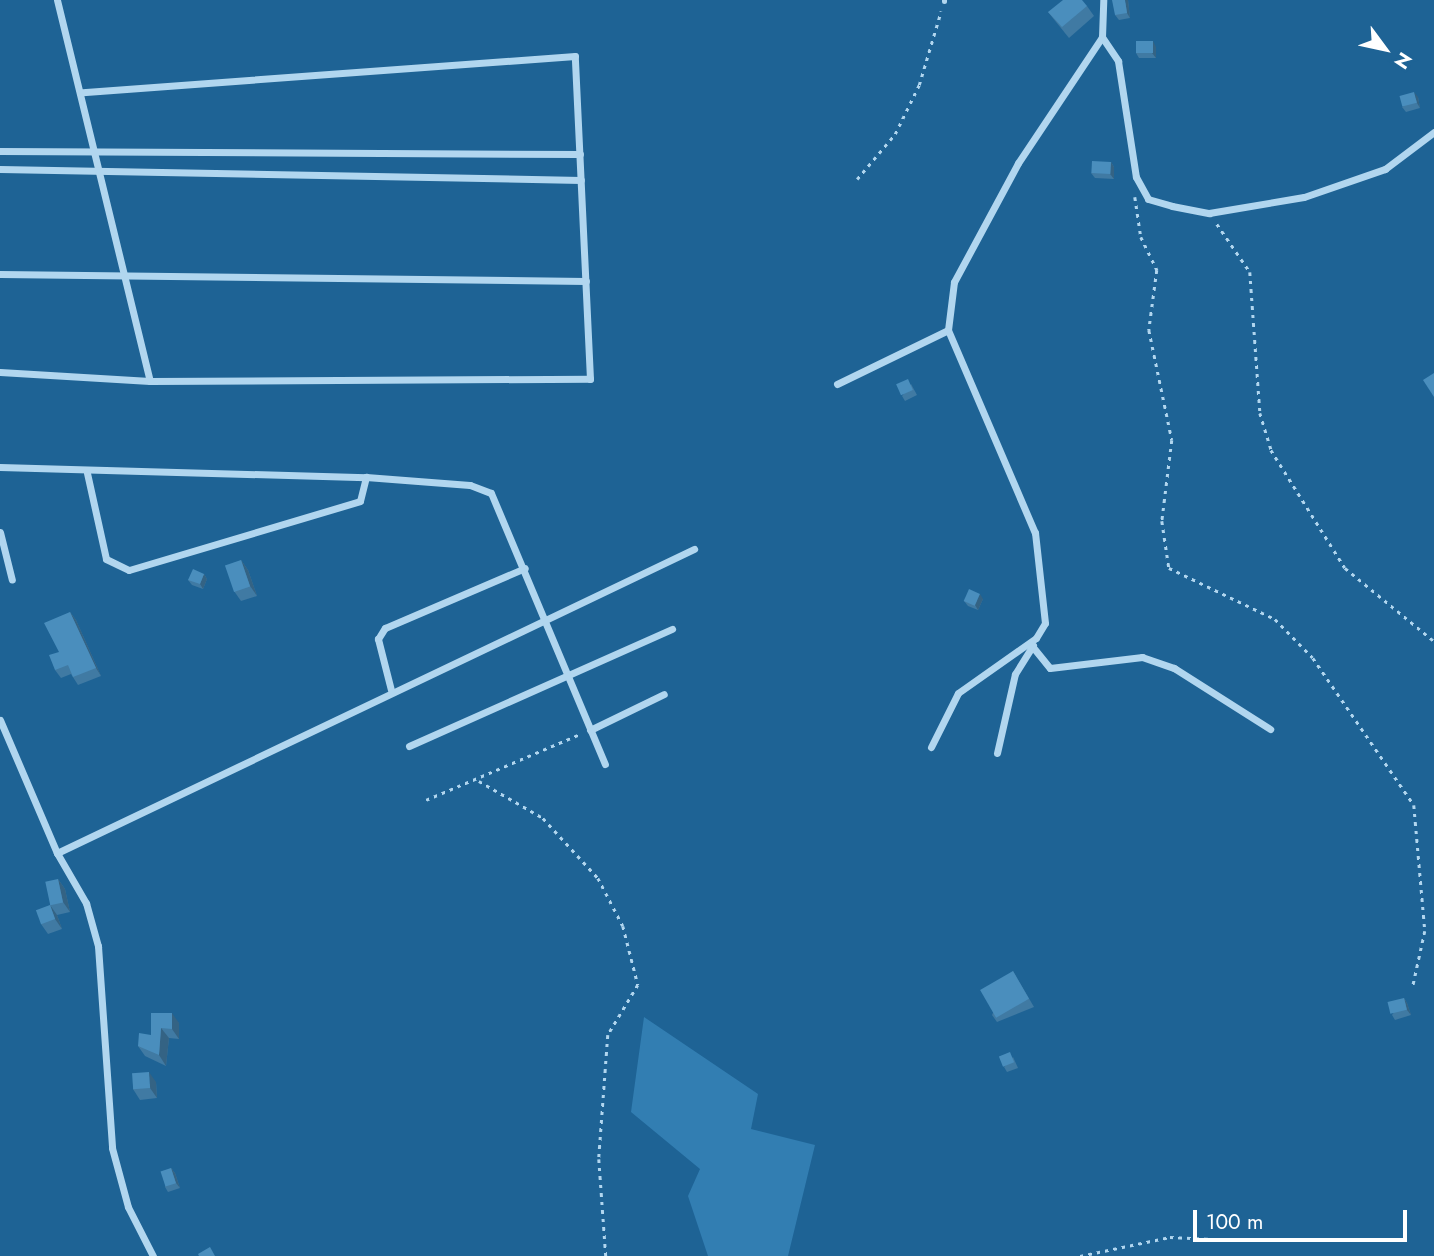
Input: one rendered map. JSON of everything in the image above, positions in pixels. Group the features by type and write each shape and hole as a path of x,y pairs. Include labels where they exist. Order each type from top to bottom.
{"street":[{"path":"57,0 82,92 150,381"},
{"path":"1103,0 1102,37 1124,85 1136,177 1148,199 1209,213 1304,197 1385,169 1434,132"},
{"path":"997,753 1015,674 1045,622 1035,533 948,330 954,282 1018,163 1102,37"},
{"path":"0,372 150,381 590,379 575,56 82,92"},
{"path":"0,151 580,153"},
{"path":"0,169 100,173 582,180"},
{"path":"0,274 586,281"},
{"path":"837,384 948,330"},
{"path":"0,467 87,472 366,477 470,485 491,493 605,764"},
{"path":"87,472 106,559 129,570 360,502 366,477"},
{"path":"0,533 12,580"},
{"path":"57,853 391,690 546,621 694,549"},
{"path":"391,690 378,639 385,628 524,568"},
{"path":"409,746 569,678 672,629"},
{"path":"932,747 958,693 1036,638"},
{"path":"1032,646 1050,668 1142,657 1174,667 1270,729"},
{"path":"590,730 664,694"},
{"path":"0,720 57,853 86,903 98,946 113,1148 128,1207 153,1256"}],"path":[{"path":"857,179 895,134 919,85 944,1"},
{"path":"1136,177 1141,237 1157,270 1149,330 1172,440 1162,521 1169,568 1275,619 1313,659 1414,805 1425,931 1413,986"},
{"path":"1209,213 1250,272 1260,413 1271,450 1345,568 1434,640"},
{"path":"426,800 479,780 590,730"},
{"path":"479,780 543,818 598,878 624,926 638,985 608,1035 599,1159 606,1256"},
{"path":"1080,1256 1170,1237 1233,1240"}],"shaded area":[{"path":"644,1017 758,1094 751,1129 815,1145 788,1256 708,1256 688,1196 700,1169 631,1112"}],"building":[{"path":"1063,0 1082,0 1087,6 1062,27 1048,12"},
{"path":"1112,0 1125,0 1127,13 1115,15"},
{"path":"1136,41 1153,41 1153,53 1136,53"},
{"path":"1414,92 1417,103 1402,107 1400,96"},
{"path":"1092,161 1111,162 1110,174 1091,173"},
{"path":"1434,373 1434,397 1423,380"},
{"path":"908,379 913,390 901,395 896,384"},
{"path":"241,560 250,586 234,592 225,566"},
{"path":"193,569 204,574 200,584 188,580"},
{"path":"969,589 980,594 975,606 964,601"},
{"path":"70,612 96,668 73,677 68,665 55,670 49,655 59,652 44,623"},
{"path":"58,879 63,902 50,905 45,882"},
{"path":"50,905 55,919 41,924 36,910"},
{"path":"1013,971 1029,999 996,1018 980,990"},
{"path":"1404,998 1407,1010 1390,1014 1388,1002"},
{"path":"151,1013 172,1013 172,1029 161,1028 159,1055 138,1046 139,1033 151,1035"},
{"path":"1010,1052 1014,1062 1003,1067 999,1056"},
{"path":"149,1072 150,1088 133,1089 132,1073"},
{"path":"171,1168 176,1183 165,1187 161,1171"},
{"path":"210,1247 215,1256 199,1256 198,1254"}]}
